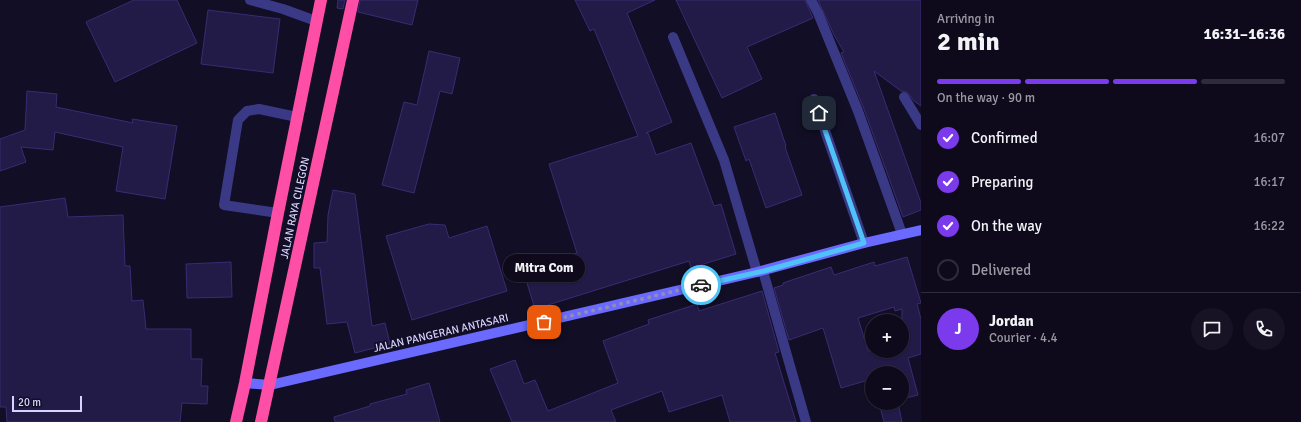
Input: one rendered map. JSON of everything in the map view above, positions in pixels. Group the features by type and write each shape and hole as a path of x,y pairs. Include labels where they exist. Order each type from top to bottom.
{"highway":[{"name":"JALAN RAYA CILEGON","path":"236,422 321,0"},
{"name":"JALAN RAYA CILEGON","path":"261,422 353,0"}],"street":[{"path":"250,0 283,9 316,21"},
{"path":"811,0 818,13 858,111 902,234"},
{"path":"673,37 724,160 806,422"},
{"path":"904,97 921,125"},
{"path":"814,99 864,243"},
{"path":"278,212 224,205 238,120 247,111 259,109 297,117"},
{"name":"JALAN PANGERAN ANTASARI","path":"245,383 270,385 760,272 864,243 921,230"}],"building":[{"path":"134,0 177,0 197,43 115,82 86,22"},
{"path":"338,0 345,0 343,9 337,8"},
{"path":"360,0 418,0 412,25 358,12"},
{"path":"575,0 655,0 627,13 672,122 646,133 648,133 656,155 691,143 714,206 721,204 736,254 691,268 689,261 535,309 523,270 577,253 549,164 638,136 594,29 590,31"},
{"path":"676,0 805,0 813,18 747,47 762,79 722,98"},
{"path":"818,0 921,0 921,106 914,101 907,92 901,91 874,71 921,203 921,210 903,217 864,109 841,53 844,52 834,35"},
{"path":"208,10 280,19 273,73 201,64"},
{"path":"429,51 460,58 452,94 440,91 414,193 382,185 404,102 417,105"},
{"path":"27,91 57,94 56,107 133,123 132,119 177,126 165,199 116,191 123,147 55,132 53,150 21,147 26,162 0,171 0,139 25,130"},
{"path":"775,113 802,195 766,208 749,159 746,161 734,127"},
{"path":"333,190 355,194 372,326 385,323 390,344 355,353 347,322 327,324 320,268 314,268 314,243 327,242 328,215"},
{"path":"65,198 68,217 123,215 125,266 130,266 132,301 143,300 146,329 191,329 191,359 202,359 201,386 208,386 207,404 182,403 180,422 7,422 6,407 0,407 0,207"},
{"path":"429,224 445,225 449,238 487,226 507,291 412,320 386,236"},
{"path":"907,257 921,303 917,304 921,319 921,354 909,358 909,314 902,314 902,309 895,311 894,307 871,314 865,314 865,316 858,318 865,341 865,358 908,358 918,395 909,397 909,366 865,366 865,381 841,388 823,328 789,340 774,288 783,285 783,283 831,267 834,275 874,262 875,266"},
{"path":"231,262 232,297 187,298 186,264"},
{"path":"762,291 779,352 775,353 796,422 730,422 722,395 669,412 662,391 611,410 616,422 512,422 490,369 515,360 524,384 535,380 548,411 618,383 603,341 649,324 648,320 697,304 699,311"},
{"path":"429,383 440,422 335,422 334,417 370,406 370,404 407,394 406,390"},
{"path":"881,410 899,410 902,422 884,422"}],"way so far":[{"path":"544,322 701,285"}],"place":[{"name":"Mitra Com","path":"544,322"}],"route":[{"path":"701,285 764,271 864,243 819,113"}]}
